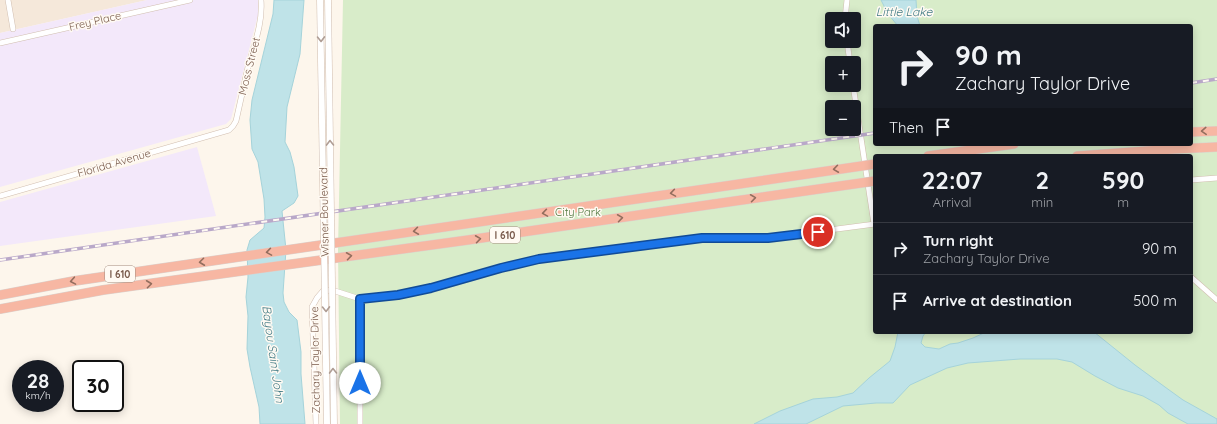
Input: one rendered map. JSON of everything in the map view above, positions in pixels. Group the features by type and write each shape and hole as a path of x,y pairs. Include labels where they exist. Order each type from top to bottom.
{"highway":[{"path":"1193,132 1217,130"},
{"path":"942,154 1000,146"},
{"path":"1105,154 1217,147"},
{"name":"I 610","path":"0,295 74,281 298,247 499,220 873,164"},
{"name":"I 610","path":"0,309 103,290 468,240 873,181"}],"street":[{"path":"8,0 13,29"},
{"name":"Frey Place","path":"0,43 190,0"},
{"name":"Moss Street","path":"229,130 236,121 261,20 261,0"},
{"name":"Wisner Boulevard","path":"320,0 327,424"},
{"name":"Wisner Boulevard","path":"328,0 334,424"},
{"path":"846,12 847,0"},
{"path":"854,92 873,217"},
{"name":"Florida Avenue","path":"0,196 229,130"},
{"path":"1193,180 1217,178"},
{"name":"Zachary Taylor Drive","path":"316,424 312,307 317,298 324,291 332,290 360,299 398,295 431,288 539,259 702,238 768,238 873,224"},
{"path":"1193,279 1217,300"},
{"path":"360,299 360,424"}],"shaded area":[{"path":"0,0 147,0 0,33"},
{"path":"147,0 258,0 258,15 231,119 226,124 0,187 0,33"},
{"path":"197,147 216,216 0,246 0,202"}],"green space":[{"name":"City Park","path":"343,0 1217,0 1217,424 340,424 338,250"}],"water":[{"name":"Bayou Saint John","path":"274,0 304,0 300,54 287,107 285,142 290,152 294,167 298,196 294,203 282,211 286,250 283,293 284,302 289,312 297,320 301,352 301,374 305,424 260,424 259,407 247,349 247,250 250,240 264,228 265,217 264,199 258,162 252,149 250,120 252,100 273,14"},
{"name":"Little Lake","path":"881,0 916,0 917,16 919,24 896,24 888,14"},
{"path":"898,334 924,334 921,343 925,347 939,349 982,334 1096,334 1135,365 1183,400 1217,419 1217,424 1188,424 1168,413 1159,405 1143,396 1118,388 1072,362 1057,359 1020,359 968,363 947,368 910,385 893,403 843,406 806,424 754,424 780,411 813,399 837,397 853,393 890,361"}],"railway":[{"path":"1193,83 1217,79"},
{"path":"0,260 873,133"}],"route":[{"path":"360,383 360,299 398,295 431,288 539,259 702,238 768,238 818,232"}]}
